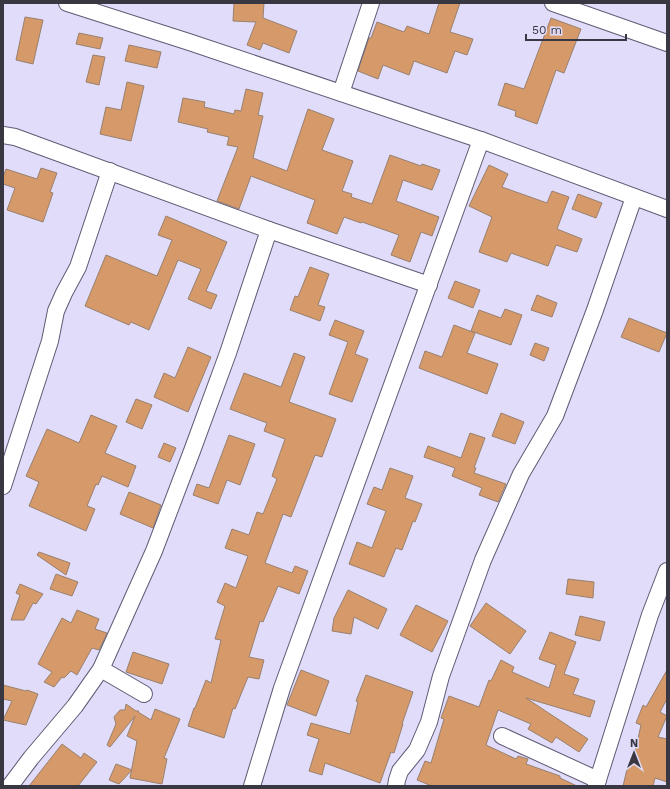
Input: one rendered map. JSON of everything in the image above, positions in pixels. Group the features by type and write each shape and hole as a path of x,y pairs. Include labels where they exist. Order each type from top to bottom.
{"street":[{"path":"67,3 189,42 480,140 667,209"},
{"path":"341,93 371,3"},
{"path":"553,3 667,43"},
{"path":"3,135 15,137 269,230 429,285"},
{"path":"254,785 282,688 429,285 480,140"},
{"path":"3,486 48,348 56,311 78,267 110,171"},
{"path":"396,786 400,771 417,750 429,722 441,676 482,560 521,474 555,416 595,310 634,197"},
{"path":"10,786 31,758 75,706 101,669 154,551 228,352 269,230"},
{"path":"502,736 597,783 650,615 667,571"},
{"path":"101,669 144,694"}],"building":[{"path":"234,3 264,3 263,18 297,31 289,53 263,43 260,50 247,45 256,22 233,21"},
{"path":"439,3 460,3 450,32 473,39 467,55 455,51 447,73 414,61 409,75 383,65 378,79 358,71 369,38 371,38 377,22 404,32 407,26 429,34"},
{"path":"25,17 43,20 33,64 16,60"},
{"path":"551,18 581,29 564,73 556,70 537,124 515,116 516,111 498,105 505,83 524,89"},
{"path":"79,33 103,38 100,49 76,44"},
{"path":"129,45 161,52 157,68 125,61"},
{"path":"93,55 105,57 99,85 86,82"},
{"path":"127,82 144,86 131,141 100,134 106,107 121,110"},
{"path":"246,89 263,93 258,115 263,116 253,158 287,171 308,109 334,119 322,150 353,161 342,191 352,194 351,197 372,204 390,155 421,166 422,164 440,170 432,190 403,180 396,201 439,217 432,236 421,232 410,262 391,255 399,235 344,217 337,234 307,223 315,200 251,176 239,209 217,201 238,147 227,145 229,137 207,132 208,129 178,122 183,98 205,102 204,107 234,114 235,110 241,111"},
{"path":"489,165 508,174 502,187 547,203 552,191 569,197 557,229 582,239 577,252 556,245 548,266 511,253 507,262 479,252 492,217 469,206"},
{"path":"41,168 57,173 50,192 53,193 43,222 7,210 15,188 3,184 3,177 6,169 37,179"},
{"path":"578,194 602,203 596,218 572,209"},
{"path":"166,216 227,242 206,291 217,295 211,309 188,299 201,269 178,260 149,330 131,322 129,325 85,306 106,255 157,276 172,240 158,235"},
{"path":"310,267 329,274 318,305 325,307 320,321 290,310 295,296 298,297"},
{"path":"455,281 480,290 473,308 448,298"},
{"path":"537,295 557,303 552,317 531,310"},
{"path":"505,309 522,315 511,345 471,331 479,310 501,318"},
{"path":"629,318 667,333 659,352 621,337"},
{"path":"335,320 364,331 355,354 368,359 352,402 329,394 348,342 329,335"},
{"path":"454,325 475,333 467,353 498,364 487,394 419,368 425,351 442,357"},
{"path":"535,343 549,348 544,361 530,355"},
{"path":"188,347 211,357 188,412 154,397 164,373 175,378"},
{"path":"294,353 305,357 289,402 336,419 322,457 315,455 291,517 283,514 265,563 292,573 295,566 308,571 299,594 278,586 263,622 260,621 249,657 264,660 259,679 248,677 235,709 233,708 224,738 188,726 206,680 211,683 221,640 215,639 225,606 217,602 225,583 236,588 248,556 225,548 232,529 249,535 257,512 263,514 277,479 272,476 285,439 264,431 267,423 230,409 244,373 281,387"},
{"path":"136,399 152,405 142,429 126,422"},
{"path":"501,413 524,422 515,444 492,436"},
{"path":"91,415 117,426 105,453 136,466 128,487 102,476 98,485 96,484 87,506 95,509 86,531 29,506 39,482 26,476 47,429 79,443"},
{"path":"470,433 485,438 474,468 476,468 474,473 506,484 498,502 479,495 482,488 452,476 455,468 424,457 428,446 461,458"},
{"path":"229,435 255,444 240,485 227,480 218,504 193,495 197,484 209,488"},
{"path":"164,443 176,448 170,462 158,457"},
{"path":"390,468 413,476 405,498 422,504 415,522 413,521 402,550 396,548 384,577 349,564 357,542 372,548 386,511 367,504 374,487 382,490"},
{"path":"129,492 161,505 153,528 120,514"},
{"path":"39,552 70,563 66,575 37,555"},
{"path":"56,574 78,582 72,596 50,589"},
{"path":"568,579 594,582 593,598 566,594"},
{"path":"20,584 43,594 36,604 33,603 24,620 11,620 20,595 16,593"},
{"path":"348,590 387,609 378,629 354,617 351,634 332,631 334,618"},
{"path":"486,603 526,631 510,654 470,626"},
{"path":"416,605 448,621 432,652 400,635"},
{"path":"77,610 99,619 95,629 107,633 99,650 92,648 77,675 71,671 64,678 62,677 54,687 44,682 52,672 38,664 62,618 71,623"},
{"path":"580,616 605,622 600,641 575,635"},
{"path":"550,632 576,642 564,674 579,679 573,694 595,701 590,717 526,698 588,739 579,752 556,737 552,743 528,729 531,724 498,710 486,745 516,759 518,756 528,759 526,764 560,776 560,778 577,786 432,786 417,780 425,761 431,763 444,719 441,718 449,696 479,707 489,680 491,681 501,660 514,667 512,672 549,688 556,665 539,659"},
{"path":"133,652 169,664 162,684 126,672"},
{"path":"301,670 329,681 316,716 287,705"},
{"path":"667,670 667,699 660,712 667,716 658,737 667,739 667,782 655,778 653,786 623,786 628,765 632,766 641,725 636,723 643,705 646,707"},
{"path":"366,675 413,692 394,753 391,752 380,783 325,763 322,775 309,771 319,739 307,735 311,723 350,734 358,702 356,701"},
{"path":"3,685 38,694 26,725 3,720 12,701 3,699"},
{"path":"126,704 151,720 155,709 180,719 164,758 167,759 162,784 130,778 137,741 127,736 135,716 110,747 107,745 116,724 114,717 120,710 125,710"},
{"path":"62,744 81,758 84,753 97,762 78,786 29,786"},
{"path":"116,764 132,770 119,784 109,780"}]}
